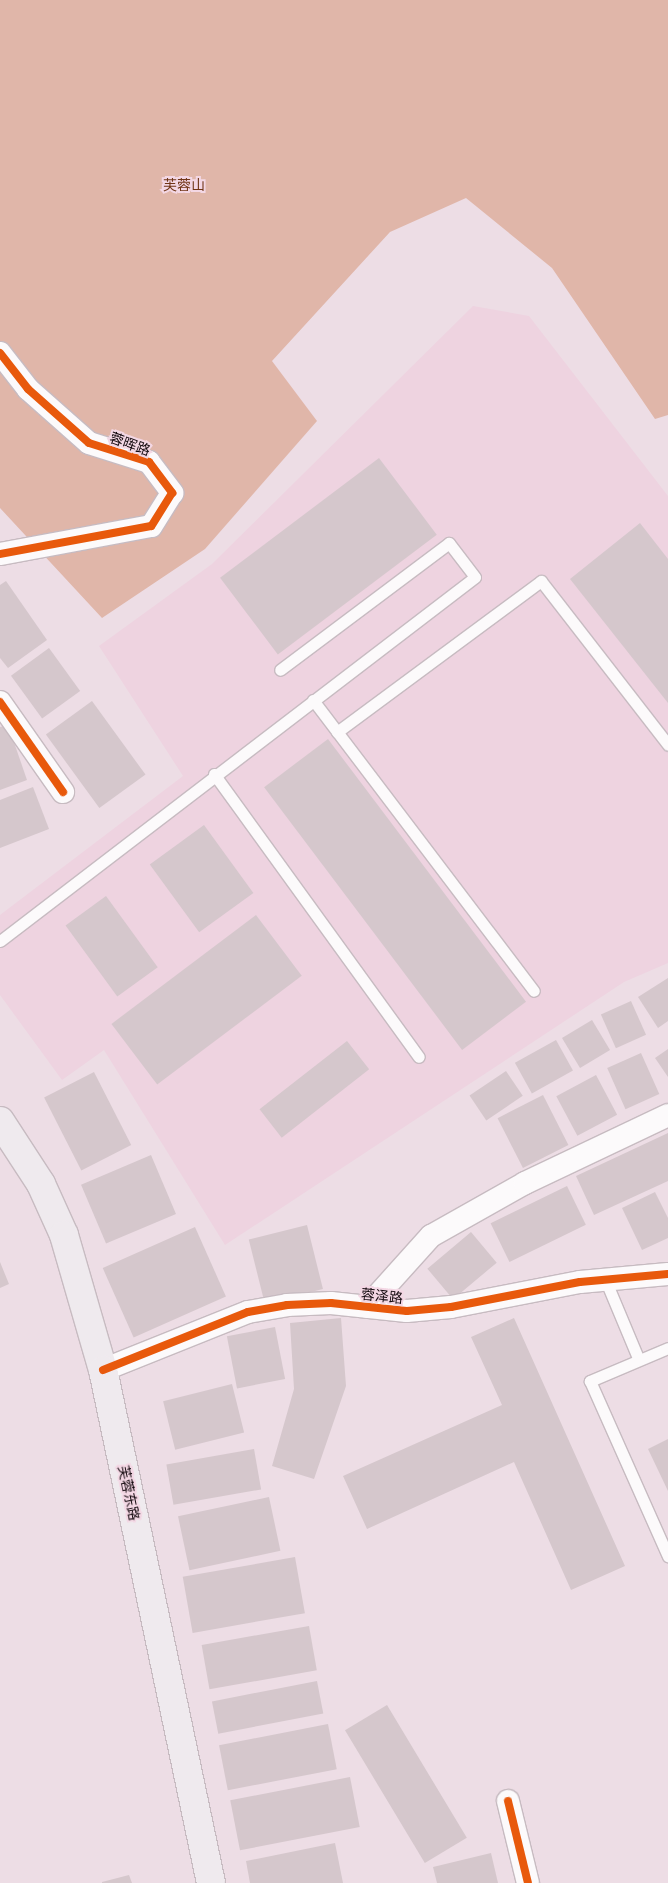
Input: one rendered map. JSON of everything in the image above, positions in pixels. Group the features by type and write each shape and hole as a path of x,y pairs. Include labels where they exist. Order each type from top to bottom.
{"main road":[{"name":"芙蓉东路","path":"0,1121 41,1184 64,1235 104,1370 211,1883"}],"street":[{"name":"蓉晖路","path":"0,353 28,389 89,443 149,462 172,493 151,526 0,554"},
{"path":"0,702 63,792"},
{"path":"367,1307 431,1236 662,1115"},
{"name":"蓉泽路","path":"104,1370 248,1312 286,1305 367,1307 407,1311 451,1307 606,1279 668,1274"},
{"path":"508,1801 528,1883"}],"lane":[{"path":"0,940 214,774 475,577 450,543 280,670"},
{"path":"337,732 541,582 668,745"},
{"path":"313,700 534,991"},
{"path":"214,774 419,1057"},
{"path":"606,1279 638,1358"},
{"path":"668,1348 638,1358 590,1381 668,1556"}],"shaded area":[{"path":"473,306 529,316 668,496 668,963 624,982 225,1245 104,1050 62,1080 0,995 0,915 183,776 99,646 212,564"}],"green space":[{"name":"芙蓉山","path":"0,0 668,0 668,415 655,419 552,268 466,198 390,232 272,361 317,421 205,549 102,618 0,508"}],"building":[{"path":"379,458 437,535 278,654 220,578"},
{"path":"640,523 668,559 668,703 570,579"},
{"path":"6,581 47,640 8,668 0,658 0,585"},
{"path":"49,648 80,691 42,719 11,676"},
{"path":"92,701 145,775 99,808 46,735"},
{"path":"8,725 27,780 0,790 0,727"},
{"path":"328,739 526,1002 462,1050 264,787"},
{"path":"33,787 49,829 0,848 0,800"},
{"path":"204,825 253,893 199,932 150,864"},
{"path":"106,896 158,967 117,997 66,925"},
{"path":"256,915 302,976 157,1085 111,1024"},
{"path":"668,978 668,1021 658,1028 638,997"},
{"path":"631,1001 646,1035 616,1048 601,1014"},
{"path":"592,1020 610,1050 580,1068 562,1038"},
{"path":"556,1040 573,1071 532,1093 515,1063"},
{"path":"347,1041 369,1069 282,1138 260,1109"},
{"path":"668,1049 668,1077 655,1058"},
{"path":"641,1053 659,1094 626,1109 607,1068"},
{"path":"506,1071 523,1096 486,1120 470,1096"},
{"path":"94,1072 131,1145 81,1170 44,1097"},
{"path":"596,1075 617,1115 577,1136 556,1096"},
{"path":"543,1095 568,1145 523,1168 498,1118"},
{"path":"668,1133 668,1181 594,1215 576,1176"},
{"path":"151,1155 176,1214 106,1244 81,1185"},
{"path":"567,1186 586,1225 509,1262 491,1223"},
{"path":"655,1192 668,1218 668,1238 642,1250 622,1208"},
{"path":"307,1225 323,1289 265,1304 249,1240"},
{"path":"195,1227 226,1296 134,1338 103,1268"},
{"path":"471,1232 497,1263 453,1299 427,1269"},
{"path":"0,1262 9,1284 0,1288"},
{"path":"341,1318 346,1386 314,1479 272,1466 294,1389 290,1323"},
{"path":"514,1318 625,1566 571,1590 514,1462 367,1529 343,1476 502,1405 471,1337"},
{"path":"275,1327 285,1379 237,1388 227,1336"},
{"path":"232,1384 244,1433 175,1450 163,1401"},
{"path":"668,1439 668,1491 648,1449"},
{"path":"254,1449 261,1489 173,1505 166,1464"},
{"path":"269,1497 280,1551 189,1570 178,1516"},
{"path":"295,1557 305,1613 193,1633 183,1577"},
{"path":"309,1626 317,1670 209,1689 202,1645"},
{"path":"317,1681 323,1713 218,1734 212,1701"},
{"path":"387,1705 467,1838 425,1863 345,1730"},
{"path":"328,1724 337,1769 228,1790 219,1745"},
{"path":"350,1777 360,1827 240,1850 230,1800"},
{"path":"335,1843 343,1883 250,1883 246,1861"},
{"path":"491,1853 498,1883 437,1883 433,1867"},
{"path":"129,1875 132,1883 102,1883 102,1882"}],"cycle path":[{"path":"0,353 28,389 89,443 149,462 172,493 151,526 0,554"},
{"path":"0,702 63,792"},
{"path":"103,1370 248,1312 287,1305 331,1303 407,1311 451,1307 580,1282 668,1274"},
{"path":"508,1801 528,1883"}]}
